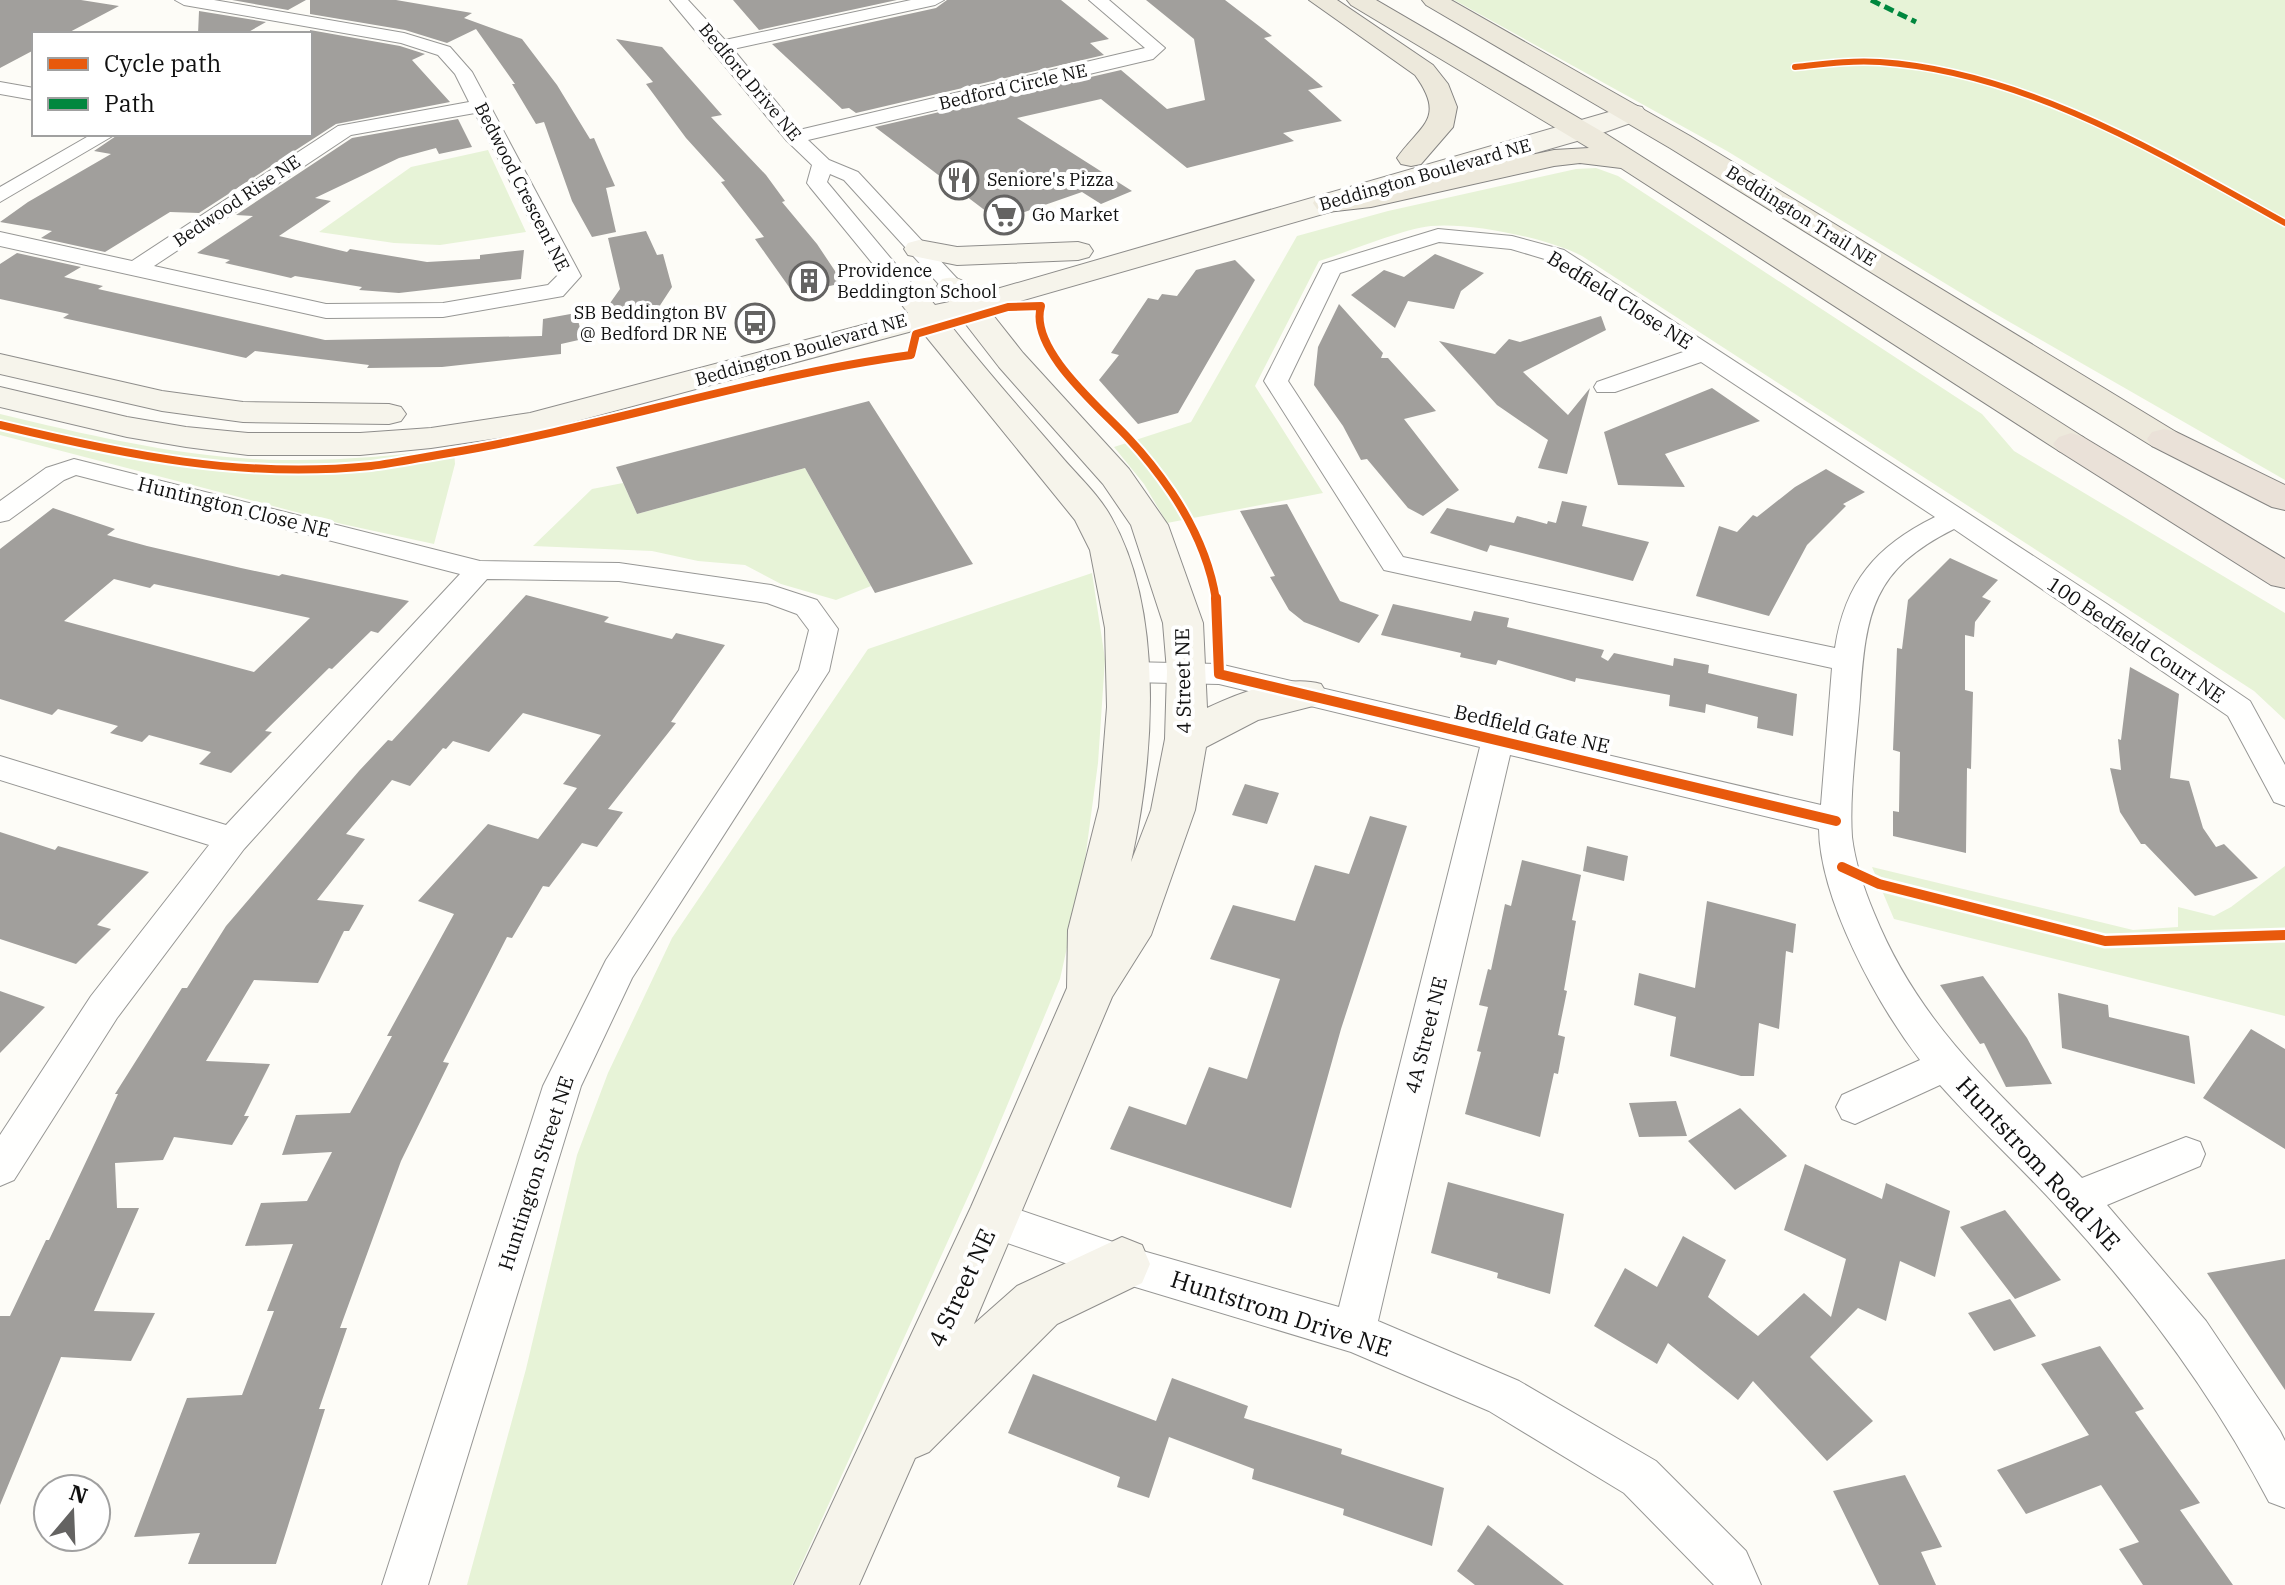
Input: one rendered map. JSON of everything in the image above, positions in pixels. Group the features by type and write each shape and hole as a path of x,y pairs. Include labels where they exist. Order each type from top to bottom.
{"highway":[{"path":"2164,439 2285,499"},
{"path":"2071,444 2285,576"}],"main road":[{"path":"1321,0 1424,70 1438,86 1446,105 1441,128 1411,158"},
{"path":"1359,0 1399,23 1431,30 1594,115 2097,420 2164,439"},
{"path":"1434,0 1594,115 1626,160 2071,444"},
{"name":"Beddington Boulevard NE","path":"0,364 162,401 243,412 396,414 547,392 920,306 960,295 1078,251 1411,158 1594,115"},
{"name":"Beddington Boulevard NE","path":"960,295 1033,289 1327,203 1594,115"},
{"path":"1327,203 1371,198 1554,158 1580,155 1626,160"},
{"path":"919,249 957,256 1078,251"},
{"path":"1011,360 1017,319 1033,289"},
{"name":"4 Street NE","path":"826,1585 993,1220 1091,988 1127,935 1173,810 1186,739 1187,671 1183,623 1149,525 1116,477 1011,360 960,295"},
{"name":"Beddington Boulevard NE","path":"0,397 186,437 248,444 360,444 431,438 532,423 785,355 920,306"},
{"name":"4 Street NE","path":"920,306 1092,516 1109,550 1125,628 1129,672 1121,807 1092,930 1091,988"},
{"path":"785,355 890,343 953,350"},
{"path":"1186,739 1223,716 1261,702 1306,694"},
{"path":"882,1459 963,1374 1037,1305 1122,1264"}],"street":[{"name":"Bedwood Crescent NE","path":"0,239 326,311 443,310 555,291 570,276 463,72 444,51 404,38 184,0"},
{"name":"Bedford Drive NE","path":"679,0 721,46 794,137 822,164 851,176 960,295"},
{"path":"721,46 935,0"},
{"name":"Bedford Circle NE","path":"794,137 1147,55 1156,48 1098,0"},
{"path":"283,32 326,7"},
{"path":"0,88 32,94"},
{"name":"Bedwood Rise NE","path":"135,269 345,130 480,106"},
{"path":"0,196 103,136"},
{"path":"822,164 817,183 920,306"},
{"name":"Bedfield Close NE","path":"1847,661 1394,564 1276,381 1331,269 1438,235 1512,243 1556,255 1953,519"},
{"path":"1606,387 1703,353"},
{"name":"Huntington Close NE","path":"0,514 55,474 74,467 480,570 619,572 771,594 807,607 824,629 814,671"},
{"path":"1836,821 1847,661 1856,613 1872,577 1890,554 1916,535 1953,519"},
{"name":"100 Bedfield Court NE","path":"1953,519 2097,611 2239,709 2285,794"},
{"path":"0,1168 104,1007 232,840 480,570"},
{"name":"Huntington Street NE","path":"405,1585 562,1086 618,970 814,671"},
{"name":"Bedfield Gate NE","path":"1129,672 1219,674 1836,821"},
{"name":"4A Street NE","path":"1354,1332 1498,739"},
{"path":"0,768 232,840"},
{"name":"Huntstrom Road NE","path":"1836,821 1836,842 1861,923 1900,1000 1946,1065 2076,1199 2187,1331 2262,1440 2285,1486"},
{"path":"1855,1107 1946,1065"},
{"path":"2076,1199 2186,1154"},
{"name":"Huntstrom Drive NE","path":"993,1220 1122,1264 1354,1332 1504,1396 1640,1477 1730,1567 1738,1585"}],"green space":[{"path":"1454,0 2285,0 2285,480 1994,313 1727,151"},
{"path":"488,150 526,232 440,245 394,243 319,232 411,167"},
{"path":"1596,168 1618,176 1982,414 2014,451 2285,613 2285,720 2254,691 1582,256 1529,238 1466,226 1431,226 1390,236 1319,261 1255,386 1323,493 1167,523 1144,484 1114,447 1191,422 1297,236 1388,211 1576,169"},
{"path":"0,414 176,451 247,459 326,460 454,449 455,464 434,544 342,524 0,435"},
{"path":"805,468 871,586 836,600 781,584 745,565 698,561 652,551 533,546 592,489 623,483 637,514"},
{"path":"1092,573 1105,659 1098,763 1083,875 1060,979 981,1168 792,1585 467,1585 526,1369 577,1155 608,1073 672,938 868,649"},
{"path":"2285,866 2285,1016 1894,919 1872,867 2133,930 2178,927 2178,907 2214,916 2231,907"}],"building":[{"path":"0,0 81,0 119,6 70,32 32,32 32,51 0,68"},
{"path":"232,0 306,0 288,10"},
{"path":"310,0 396,0 472,13 464,18 522,39 557,85 590,139 594,138 615,186 606,188 616,232 592,237 572,201 544,122 536,124 512,84 515,84 476,29 447,43 405,30 310,14"},
{"path":"733,0 897,0 759,30"},
{"path":"947,0 1061,0 1109,39 1090,43 1104,55 856,113 849,108 842,109 772,44 936,8"},
{"path":"1146,0 1225,0 1272,36 1264,38 1323,87 1308,90 1342,121 1283,133 1294,141 1187,168 1101,99 1017,118 1132,191 1101,204 1082,192 999,221 875,127 1121,70 1167,109 1205,100 1194,39"},
{"path":"199,11 266,22 248,32 198,32"},
{"path":"310,32 400,46 425,54 412,60 450,102 336,124 199,213 170,212 105,252 41,238 52,231 0,222 28,202 111,154 94,151 116,136 312,136"},
{"path":"616,39 662,47 722,115 711,117 766,175 785,201 782,202 817,244 843,283 794,294 755,239 764,237 721,182 725,181 686,138 646,84 653,82"},
{"path":"458,119 472,147 439,154 436,148 399,158 315,198 331,201 279,236 347,252 350,249 427,262 480,259 480,255 524,250 521,279 399,293 359,290 362,287 295,276 291,278 225,263 230,260 197,253 253,216 236,215 352,138"},
{"path":"646,231 657,255 663,254 672,287 657,310 608,306 620,289 608,238"},
{"path":"17,253 81,267 64,277 103,286 98,289 325,340 542,336 543,319 576,313 583,339 561,344 561,354 442,367 367,368 369,365 255,351 246,358 63,318 69,314 0,299 0,264"},
{"path":"1435,254 1484,273 1461,291 1454,309 1408,301 1395,328 1351,295 1384,270 1404,277"},
{"path":"1235,260 1255,280 1178,413 1138,424 1099,380 1119,355 1111,353 1148,298 1158,300 1162,294 1177,296 1196,270"},
{"path":"1339,304 1383,353 1381,358 1388,358 1436,411 1404,419 1459,490 1423,516 1408,508 1367,459 1361,460 1343,426 1314,385 1318,347"},
{"path":"1601,316 1606,330 1523,372 1568,415 1590,388 1567,474 1538,468 1548,440 1497,405 1439,341 1495,354 1509,339 1520,342"},
{"path":"1712,388 1760,421 1665,454 1685,487 1618,485 1604,432"},
{"path":"869,401 973,564 875,593 805,468 637,514 616,467"},
{"path":"1826,469 1865,492 1843,504 1846,506 1807,545 1769,616 1696,596 1719,526 1737,532 1753,515 1757,517 1795,487"},
{"path":"1562,501 1587,506 1582,526 1649,542 1633,581 1490,545 1487,552 1430,533 1447,508 1514,523 1517,516 1547,524 1548,521 1556,523"},
{"path":"1287,504 1340,601 1379,615 1359,643 1304,622 1289,610 1270,577 1275,576 1240,511"},
{"path":"53,508 115,529 107,535 147,546 409,601 378,633 371,631 332,669 329,668 265,731 272,732 231,773 199,764 211,752 149,735 142,742 110,733 118,726 58,709 52,715 0,699 0,549","holes":["114,579 150,588 154,584 310,618 254,672 64,621"]},
{"path":"1950,558 1998,580 1982,597 1991,601 1975,622 1974,637 1965,635 1965,690 1973,692 1971,769 1967,768 1966,853 1893,836 1893,811 1899,812 1900,752 1893,750 1897,648 1902,649 1908,600"},
{"path":"526,595 609,617 604,622 672,639 676,633 725,645 671,722 676,723 608,809 623,812 597,847 582,843 549,887 543,886 512,938 507,937 443,1062 449,1063 401,1161 340,1328 347,1328 319,1409 325,1409 276,1564 188,1564 200,1533 134,1537 187,1398 242,1395 274,1311 267,1311 293,1244 245,1246 261,1203 307,1201 332,1152 282,1155 296,1115 350,1113 392,1036 387,1036 454,914 418,901 488,824 538,839 577,788 563,784 601,735 523,713 489,752 453,741 410,786 392,780 346,834 365,839 317,900 364,905 349,931 344,931 318,983 254,980 206,1061 270,1064 244,1116 249,1116 232,1145 174,1137 163,1160 115,1163 117,1208 139,1208 94,1311 155,1313 131,1361 61,1357 0,1505 0,1316 10,1316 118,1094 115,1094 182,988 187,988 226,926 359,771 388,740 392,741"},
{"path":"1393,604 1471,621 1474,611 1509,618 1507,627 1604,650 1601,657 1608,661 1614,653 1673,666 1674,658 1709,665 1708,673 1797,694 1793,736 1757,728 1758,717 1706,704 1705,713 1669,706 1670,695 1576,678 1575,682 1498,660 1496,665 1460,657 1461,653 1381,635"},
{"path":"2130,667 2179,694 2170,778 2189,781 2203,828 2216,847 2224,844 2258,878 2195,896 2145,844 2141,844 2120,812 2110,768 2121,770 2118,739 2121,740"},
{"path":"1245,784 1279,793 1267,824 1232,815"},
{"path":"1370,816 1407,826 1341,1029 1291,1208 1110,1149 1129,1106 1186,1125 1209,1067 1247,1079 1280,979 1210,959 1233,905 1295,921 1315,865 1349,874"},
{"path":"0,832 55,850 58,846 149,872 97,925 111,929 76,964 0,939"},
{"path":"1587,846 1628,856 1624,881 1583,871"},
{"path":"1522,860 1581,875 1572,920 1576,921 1564,990 1567,991 1558,1035 1565,1037 1540,1137 1465,1114 1481,1052 1477,1051 1488,1007 1479,1005 1488,969 1491,970 1505,904 1511,906"},
{"path":"1707,901 1796,924 1793,953 1786,951 1779,1029 1759,1023 1754,1076 1741,1076 1670,1056 1676,1017 1634,1005 1639,973 1695,988"},
{"path":"1983,976 2027,1038 2052,1084 2006,1087 1984,1043 1980,1044 1940,985"},
{"path":"0,991 45,1007 0,1053"},
{"path":"2058,993 2108,1005 2109,1017 2189,1036 2195,1084 2062,1048"},
{"path":"2251,1029 2285,1049 2285,1149 2203,1098"},
{"path":"1676,1101 1687,1136 1639,1137 1629,1103"},
{"path":"1740,1108 1787,1156 1735,1190 1688,1141"},
{"path":"1805,1164 1882,1199 1886,1183 1950,1211 1935,1277 1900,1261 1886,1321 1858,1308 1810,1357 1873,1421 1827,1461 1753,1381 1738,1400 1668,1343 1657,1364 1594,1326 1625,1268 1657,1287 1683,1236 1726,1260 1708,1297 1758,1336 1804,1293 1831,1317 1846,1259 1784,1230"},
{"path":"1448,1182 1564,1214 1550,1294 1497,1278 1498,1273 1431,1253"},
{"path":"2005,1210 2061,1280 2015,1299 1960,1227"},
{"path":"2285,1259 2285,1390 2207,1273"},
{"path":"2010,1299 2036,1336 1994,1351 1968,1313"},
{"path":"2100,1346 2144,1409 2135,1412 2200,1503 2180,1510 2233,1585 2143,1585 2119,1549 2139,1542 2101,1485 2026,1514 1997,1470 2089,1435 2041,1364"},
{"path":"1033,1374 1156,1421 1172,1378 1248,1406 1244,1418 1342,1449 1341,1454 1444,1488 1432,1546 1343,1515 1344,1509 1252,1479 1254,1469 1169,1437 1149,1498 1117,1487 1120,1477 1008,1433"},
{"path":"1905,1475 1942,1547 1921,1552 1936,1585 1879,1585 1833,1491"},
{"path":"1488,1525 1564,1585 1475,1585 1457,1571"}],"marked path":[{"path":"1871,0 1916,22"}],"cycle path":[{"path":"1795,67 1848,61 1894,63 1946,72 2002,87 2126,138 2285,223"},
{"path":"0,425 117,453 178,463 262,468 371,466 526,440 835,365 911,355 916,334 1008,307 1041,306 1039,326 1056,358 1156,472 1201,543 1216,598 1219,674 1836,821"},
{"path":"1842,867 1879,884 2105,941 2285,935"}],"place":[{"name":"Seniore's Pizza","path":"959,180"},
{"name":"Go Market","path":"1004,215"},
{"name":"Providence Beddington School","path":"809,281"},
{"name":"SB Beddington BV @ Bedford DR NE","path":"755,323"}]}
